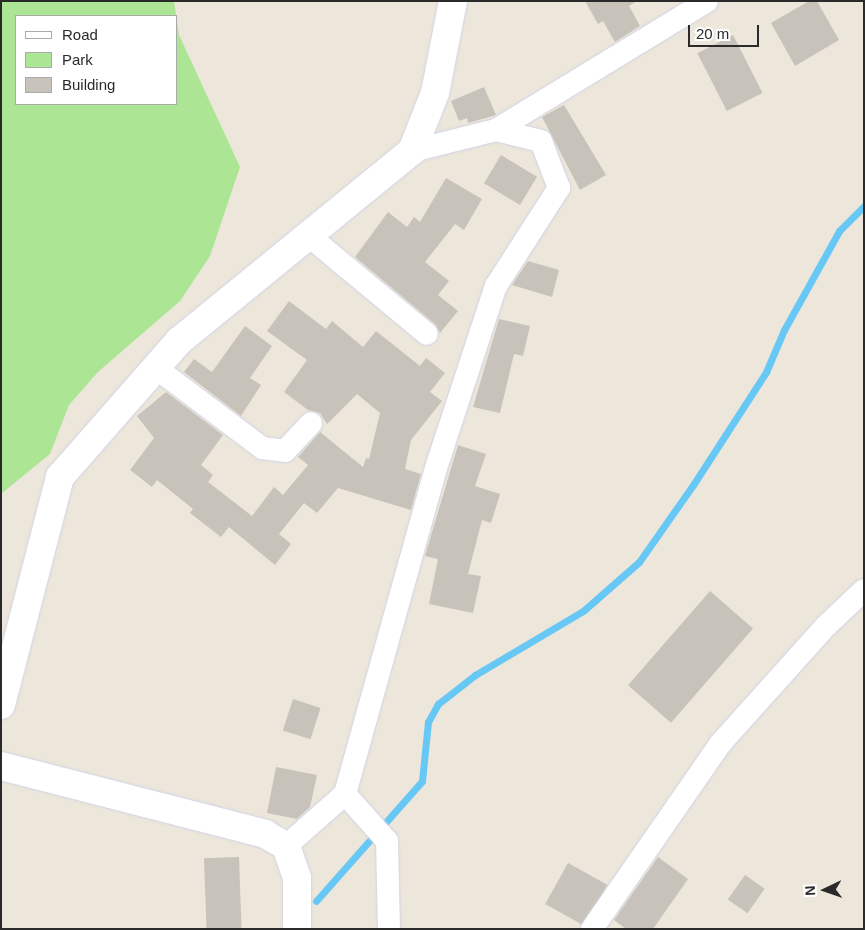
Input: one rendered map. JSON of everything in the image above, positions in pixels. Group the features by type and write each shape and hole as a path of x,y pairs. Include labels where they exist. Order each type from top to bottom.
{"street":[{"path":"412,151 435,93 453,1"},
{"path":"1,705 60,477 179,341 412,151 496,130 708,1"},
{"path":"286,846 345,794 436,468 496,286 559,188 540,141 496,130"},
{"path":"309,236 427,334"},
{"path":"156,368 262,448 285,451 311,423"},
{"path":"592,929 720,744 826,626 864,590"},
{"path":"1,766 265,834 286,846 297,878 298,929"},
{"path":"345,794 387,841 389,929"}],"green space":[{"path":"1,1 174,1 176,15 15,15 15,105 178,105 178,28 179,35 240,167 210,256 180,301 98,372 69,405 50,454 1,494"}],"building":[{"path":"585,1 637,1 629,6 640,26 615,42 603,21 598,24"},
{"path":"809,1 817,1 839,40 795,66 771,23"},
{"path":"733,35 763,93 727,111 697,53"},
{"path":"484,87 496,115 468,123 467,118 459,121 451,101"},
{"path":"564,105 606,175 580,190 542,117"},
{"path":"501,155 537,177 520,205 484,183"},
{"path":"446,178 482,199 464,230 455,224 425,262 449,281 438,295 458,311 440,333 435,324 355,257 388,212 407,227 414,217 420,222"},
{"path":"528,261 559,270 552,297 512,285"},
{"path":"289,301 326,329 332,321 363,347 376,331 420,366 426,358 445,373 430,392 442,401 411,440 405,469 421,474 411,510 338,488 317,513 304,503 279,534 291,544 275,565 229,527 221,537 190,513 193,509 157,480 152,487 130,470 154,438 137,416 166,392 223,435 201,465 213,475 208,482 252,516 274,487 283,495 308,465 298,457 320,432 363,467 366,458 369,459 380,413 357,394 327,424 320,413 308,410 284,392 307,360 267,331"},
{"path":"499,319 530,326 523,356 514,354 500,413 473,407"},
{"path":"245,326 272,346 250,378 261,385 241,416 184,372 194,359 212,372"},
{"path":"458,445 486,454 475,486 500,494 491,523 482,520 468,574 481,576 473,613 429,604 438,559 425,556"},
{"path":"710,591 753,628 671,723 628,685"},
{"path":"293,699 321,708 310,739 283,730"},
{"path":"276,767 317,775 310,807 297,819 267,813"},
{"path":"239,857 242,929 206,929 204,858"},
{"path":"658,857 688,879 653,929 626,929 614,920"},
{"path":"568,863 607,885 585,926 545,904"},
{"path":"745,875 765,889 747,913 728,900"}],"waterway":[{"path":"316,901 422,781 428,722 438,704 475,675 583,611 639,562 693,485 766,372 784,330 839,231 864,206"}]}
